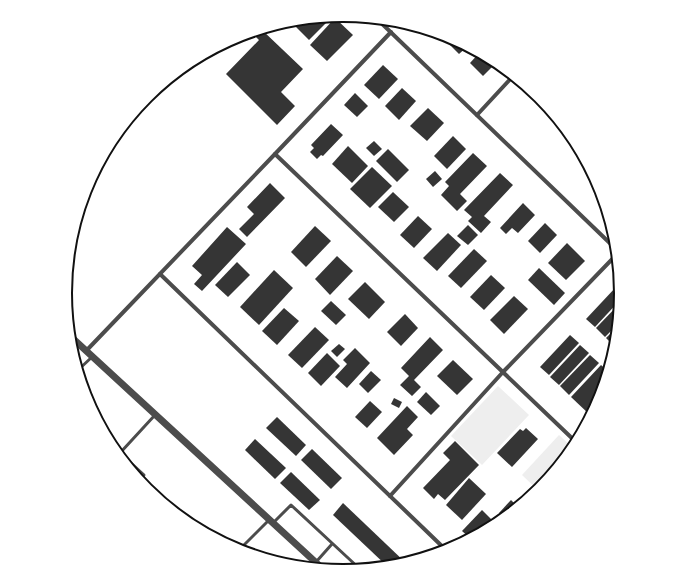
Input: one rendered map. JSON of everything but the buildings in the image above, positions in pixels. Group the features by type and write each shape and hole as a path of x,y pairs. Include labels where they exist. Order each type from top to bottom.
{"street":[{"path":"383,25 610,245"},
{"path":"86,351 391,32"},
{"path":"476,115 510,79"},
{"path":"275,154 572,439"},
{"path":"390,496 502,372 612,257"},
{"path":"160,274 441,546"},
{"path":"76,342 316,562"}],"lane":[{"path":"82,367 92,357"},
{"path":"122,451 155,415"},
{"path":"132,464 144,475 142,476"},
{"path":"244,546 291,505 355,564"},
{"path":"316,562 332,544"}],"shaded area":[{"path":"498,386 529,415 482,465 451,436"},
{"path":"559,435 569,444 547,473 534,486 522,475"}]}
